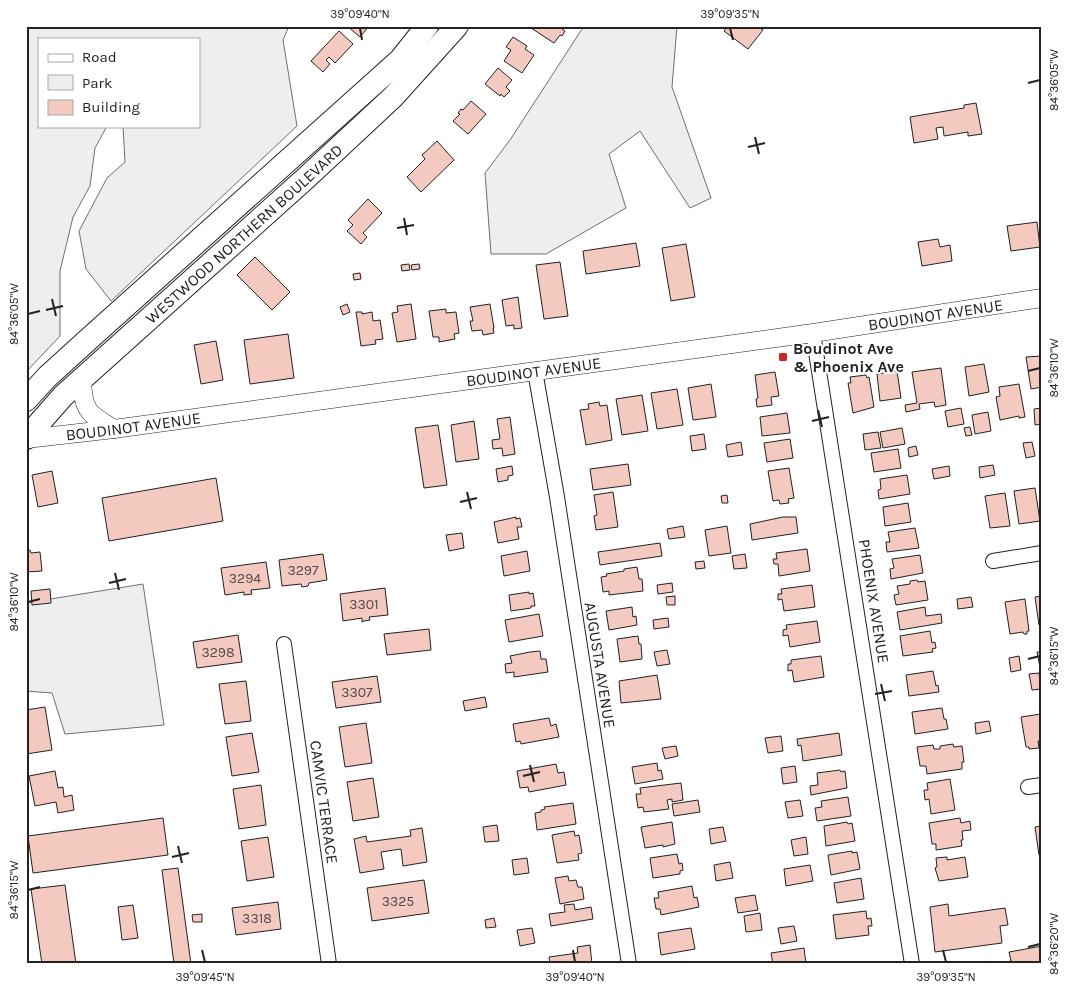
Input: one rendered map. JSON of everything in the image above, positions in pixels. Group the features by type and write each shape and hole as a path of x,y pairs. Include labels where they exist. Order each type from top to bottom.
{"main road":[{"name":"WESTWOOD NORTHERN BOULEVARD","path":"26,400 47,377 91,336 400,60 427,26"},
{"name":"WESTWOOD NORTHERN BOULEVARD","path":"26,438 62,396 306,178 393,97 457,26"},
{"path":"290,159 306,178"}],"street":[{"name":"BOUDINOT AVENUE","path":"26,438 114,429 814,333 1042,298"},
{"name":"PHOENIX AVENUE","path":"814,333 912,964"},
{"name":"AUGUSTA AVENUE","path":"536,371 629,964"},
{"path":"82,378 84,402 88,411 114,429"},
{"path":"993,561 1042,554"},
{"name":"CAMVIC TERRACE","path":"284,644 329,964"}],"green space":[{"path":"26,26 289,26 283,40 297,126 111,301 86,269 79,231 107,178 125,162 123,128 200,128 200,38 38,38 38,128 106,128 95,148 90,186 73,217 60,271 60,336 26,372"},
{"path":"584,26 677,26 672,87 711,198 690,208 640,131 609,154 626,208 546,254 491,254 485,173 510,140"},
{"path":"143,584 164,725 65,734 52,693 26,691 26,603"}],"building":[{"path":"347,26 369,26 360,37"},
{"path":"528,26 564,26 562,29 565,31 554,43"},
{"path":"728,26 763,26 761,29 763,30 748,49 724,31"},
{"path":"339,31 353,44 335,63 329,57 326,60 330,64 323,72 311,61"},
{"path":"513,37 527,46 525,49 534,55 522,73 504,61 511,50 506,47"},
{"path":"498,68 512,80 506,87 510,91 504,97 485,84"},
{"path":"471,101 486,114 468,134 453,121 460,114 458,113 461,109 463,110"},
{"path":"976,103 982,134 968,136 968,132 944,136 943,127 936,128 938,139 914,143 910,117 964,108 964,105"},
{"path":"437,141 454,160 421,192 407,177 425,159 422,155"},
{"path":"368,199 382,213 363,233 367,237 361,244 347,231 353,225 348,220"},
{"path":"1037,222 1040,247 1011,251 1007,226"},
{"path":"938,239 940,247 950,245 952,261 922,266 918,242"},
{"path":"636,243 640,266 586,274 583,251"},
{"path":"686,244 695,297 671,301 662,248"},
{"path":"255,257 290,292 272,310 237,275"},
{"path":"560,262 568,316 544,319 536,265"},
{"path":"409,264 410,270 402,271 401,265"},
{"path":"419,264 420,269 412,270 411,265"},
{"path":"360,273 361,279 354,280 353,274"},
{"path":"518,297 522,328 514,329 514,325 506,326 502,300"},
{"path":"347,304 350,312 343,315 340,307"},
{"path":"411,304 416,339 397,342 392,313 398,312 397,306"},
{"path":"490,304 494,333 483,335 482,330 472,331 470,321 473,321 470,307"},
{"path":"446,309 446,313 456,312 459,333 454,334 455,339 439,342 439,337 433,337 429,311"},
{"path":"356,312 362,312 362,314 372,312 373,321 380,320 383,339 375,340 376,344 361,346"},
{"path":"288,334 294,378 250,384 244,340"},
{"path":"216,341 223,380 201,384 194,345"},
{"path":"1042,356 1042,387 1031,389 1026,357"},
{"path":"984,364 989,392 969,396 965,367"},
{"path":"941,368 946,405 935,407 934,402 919,404 920,409 906,412 905,405 917,403 912,372"},
{"path":"897,371 901,398 880,401 877,374"},
{"path":"775,372 779,396 771,397 772,405 757,407 756,399 758,398 755,375"},
{"path":"866,375 867,378 869,377 874,407 853,413 848,383 851,383 850,377"},
{"path":"711,384 716,417 693,420 688,388"},
{"path":"1019,384 1025,417 1019,418 1019,416 1000,420 996,397 1000,396 999,387"},
{"path":"677,389 683,425 657,429 651,393"},
{"path":"642,395 648,431 622,435 616,399"},
{"path":"599,402 600,406 607,405 612,440 586,445 580,410 589,409 588,404"},
{"path":"961,408 964,424 948,427 945,411"},
{"path":"1042,408 1042,424 1035,425 1034,409"},
{"path":"988,412 991,431 975,434 972,415"},
{"path":"787,413 790,433 762,436 760,417"},
{"path":"510,417 515,454 503,456 502,448 493,449 492,440 500,439 497,419"},
{"path":"474,421 479,459 456,462 451,425"},
{"path":"438,425 447,485 424,488 415,428"},
{"path":"970,427 972,435 966,436 964,428"},
{"path":"902,428 905,444 883,448 880,432"},
{"path":"878,432 881,448 865,450 863,434"},
{"path":"704,434 706,449 692,451 690,436"},
{"path":"790,439 793,458 767,462 764,443"},
{"path":"741,442 743,455 728,457 726,445"},
{"path":"1032,442 1035,456 1026,458 1023,443"},
{"path":"916,446 918,455 909,457 908,448"},
{"path":"898,449 901,468 874,472 871,453"},
{"path":"628,464 631,485 593,490 590,469"},
{"path":"993,465 995,475 980,478 979,467"},
{"path":"512,466 513,475 508,476 508,480 498,482 496,469"},
{"path":"949,466 950,476 934,479 932,469"},
{"path":"789,468 794,498 788,499 789,503 780,504 779,500 773,501 768,471"},
{"path":"52,471 58,503 38,507 32,475"},
{"path":"907,475 910,494 879,499 880,479"},
{"path":"216,478 223,521 109,541 102,498"},
{"path":"1035,488 1040,521 1019,524 1014,491"},
{"path":"613,492 618,527 596,530 594,516 597,515 594,495"},
{"path":"1005,493 1010,526 990,528 985,496"},
{"path":"727,495 728,503 722,503 721,496"},
{"path":"908,503 911,522 885,526 883,507"},
{"path":"516,517 516,519 520,518 522,527 517,527 519,539 498,543 494,522"},
{"path":"783,517 796,517 798,533 752,540 750,524"},
{"path":"683,526 685,537 669,539 667,529"},
{"path":"727,526 731,553 709,556 705,530"},
{"path":"915,528 919,548 887,552 886,542 890,542 888,532"},
{"path":"462,533 464,548 449,551 446,535"},
{"path":"660,543 662,556 600,565 598,552"},
{"path":"807,549 810,571 779,576 778,564 774,564 773,559 777,559 776,553"},
{"path":"30,550 31,553 40,552 42,571 26,572 26,551"},
{"path":"527,551 530,571 504,576 501,556"},
{"path":"323,554 327,580 309,583 308,586 302,587 301,584 282,586 279,560"},
{"path":"745,554 747,568 734,569 732,556"},
{"path":"920,555 923,573 891,579 890,569 894,568 892,559"},
{"path":"704,561 705,568 696,569 695,562"},
{"path":"266,562 270,588 251,590 252,594 244,595 244,592 225,595 221,568"},
{"path":"637,567 639,579 642,579 643,591 609,595 609,591 603,592 601,577 607,576 606,574 624,571 624,569"},
{"path":"917,580 918,582 925,581 928,600 896,605 894,595 899,594 897,586 910,584 910,581"},
{"path":"672,583 673,592 658,594 657,585"},
{"path":"812,585 815,607 784,611 782,599 778,600 778,594 782,594 781,589"},
{"path":"385,588 388,615 369,617 370,620 362,622 362,618 343,621 340,594"},
{"path":"50,589 51,603 32,605 31,591"},
{"path":"529,592 529,594 533,593 535,606 511,611 509,595"},
{"path":"675,596 675,605 667,605 666,597"},
{"path":"1042,596 1042,625 1039,625 1035,597"},
{"path":"971,597 973,607 958,609 957,599"},
{"path":"1025,599 1029,631 1027,631 1027,634 1023,632 1010,634 1005,602"},
{"path":"632,607 633,617 636,616 637,625 609,630 606,611"},
{"path":"925,607 926,616 941,614 942,623 900,630 897,612"},
{"path":"539,614 543,636 509,642 505,620"},
{"path":"668,618 669,627 654,629 653,620"},
{"path":"817,621 820,642 790,647 788,635 783,636 783,630 787,629 786,625"},
{"path":"429,629 431,650 387,655 384,634"},
{"path":"930,631 932,643 935,642 936,648 932,649 933,652 903,656 900,636"},
{"path":"238,635 242,662 197,668 193,642"},
{"path":"638,636 639,644 641,644 642,659 620,662 617,639"},
{"path":"667,650 670,664 657,666 654,652"},
{"path":"540,651 541,659 546,659 548,672 514,677 514,672 506,673 505,664 512,663 510,656"},
{"path":"1037,652 1042,652 1042,667 1040,667"},
{"path":"821,656 824,677 794,682 792,670 788,671 788,664 791,664 791,660"},
{"path":"1019,656 1021,670 1011,672 1009,658"},
{"path":"933,671 939,692 909,696 906,675"},
{"path":"1039,673 1041,689 1032,690 1029,674"},
{"path":"657,675 661,699 621,703 619,681"},
{"path":"377,676 381,702 336,708 332,682"},
{"path":"246,681 251,721 225,724 219,684"},
{"path":"485,697 487,707 465,711 463,701"},
{"path":"45,707 52,750 26,754 26,738 28,737 26,710"},
{"path":"942,708 948,729 915,734 912,712"},
{"path":"1041,714 1042,741 1038,741 1039,748 1029,749 1029,747 1026,747 1021,717"},
{"path":"549,718 551,726 556,724 559,737 521,744 520,741 516,742 513,724"},
{"path":"989,721 991,731 976,734 975,723"},
{"path":"366,723 372,763 345,767 339,727"},
{"path":"252,733 259,772 232,776 226,737"},
{"path":"839,733 842,755 803,761 801,745 798,746 797,739"},
{"path":"781,736 783,751 768,753 765,738"},
{"path":"953,744 954,747 962,746 964,762 962,762 962,769 927,774 926,766 920,766 917,747 933,745 934,749 940,749 940,746"},
{"path":"676,746 678,756 665,759 662,748"},
{"path":"657,763 658,771 661,770 663,779 635,784 632,767"},
{"path":"556,764 558,773 564,772 566,785 529,792 528,787 520,788 517,771"},
{"path":"795,766 797,782 783,784 781,768"},
{"path":"840,770 841,772 845,771 847,788 811,795 810,786 818,785 817,773"},
{"path":"55,771 58,788 63,787 64,797 72,795 74,810 58,813 56,802 35,806 29,776"},
{"path":"373,778 379,817 353,821 347,782"},
{"path":"950,779 955,810 931,814 929,799 925,800 924,790 928,790 927,783"},
{"path":"681,783 683,800 672,802 672,799 667,800 669,809 644,812 643,807 638,808 636,794 641,794 640,788"},
{"path":"261,785 266,825 239,829 233,789"},
{"path":"848,797 851,816 817,821 815,808 822,807 821,801"},
{"path":"698,800 700,812 674,816 672,804"},
{"path":"800,800 803,816 788,818 785,802"},
{"path":"573,803 576,824 537,830 535,813 541,812 541,810 545,809 544,807"},
{"path":"163,818 168,855 33,873 28,836"},
{"path":"960,818 961,823 970,821 971,830 962,831 962,846 936,850 936,844 932,844 929,823"},
{"path":"672,822 675,844 645,848 641,827"},
{"path":"847,822 848,824 852,823 855,841 826,846 824,826"},
{"path":"497,825 499,841 485,842 483,827"},
{"path":"1042,826 1042,855 1039,855 1035,827"},
{"path":"723,827 726,841 711,844 709,829"},
{"path":"422,828 427,862 403,866 401,849 381,852 384,869 360,873 354,839 366,836 367,842 411,836 410,830"},
{"path":"574,831 575,836 579,835 582,853 578,854 579,860 557,863 552,835"},
{"path":"268,837 274,877 247,881 241,841"},
{"path":"806,837 808,854 794,856 791,840"},
{"path":"852,851 852,853 857,852 860,869 831,875 828,855"},
{"path":"677,854 679,864 682,863 683,870 680,871 680,874 653,878 650,858"},
{"path":"947,857 947,860 965,857 968,877 939,881 935,868 937,867 936,858"},
{"path":"527,858 529,873 514,875 512,860"},
{"path":"730,862 733,878 716,881 714,865"},
{"path":"810,865 813,881 786,886 784,869"},
{"path":"178,868 191,964 174,964 162,870"},
{"path":"568,876 569,881 576,880 578,887 582,887 584,899 560,904 555,878"},
{"path":"861,878 864,899 837,903 834,883"},
{"path":"424,880 429,913 372,921 367,888"},
{"path":"65,885 76,964 42,964 31,889"},
{"path":"692,886 694,898 697,897 699,907 661,915 660,909 656,909 654,898 659,898 658,892"},
{"path":"755,895 758,910 738,913 735,898"},
{"path":"278,902 281,929 236,935 232,908"},
{"path":"574,904 575,910 591,907 593,919 551,926 549,914 565,912 564,905"},
{"path":"948,904 949,916 1005,908 1008,925 1000,926 1002,943 935,952 930,907"},
{"path":"133,905 138,938 122,940 118,907"},
{"path":"866,911 867,919 871,918 872,926 868,926 869,935 836,939 833,915"},
{"path":"760,913 762,930 746,932 744,916"},
{"path":"202,914 202,922 193,922 192,915"},
{"path":"494,918 496,927 486,928 485,920"},
{"path":"794,926 797,941 781,944 778,928"},
{"path":"532,928 535,943 520,946 517,930"},
{"path":"691,928 695,949 661,955 658,933"},
{"path":"590,945 592,964 550,964 549,957 578,953 577,947"},
{"path":"1042,946 1042,964 998,964 1011,961 1009,952"},
{"path":"804,948 806,964 773,964 771,953"}],"place":[{"name":"Boudinot Ave & Phoenix Ave","path":"783,357"}]}
